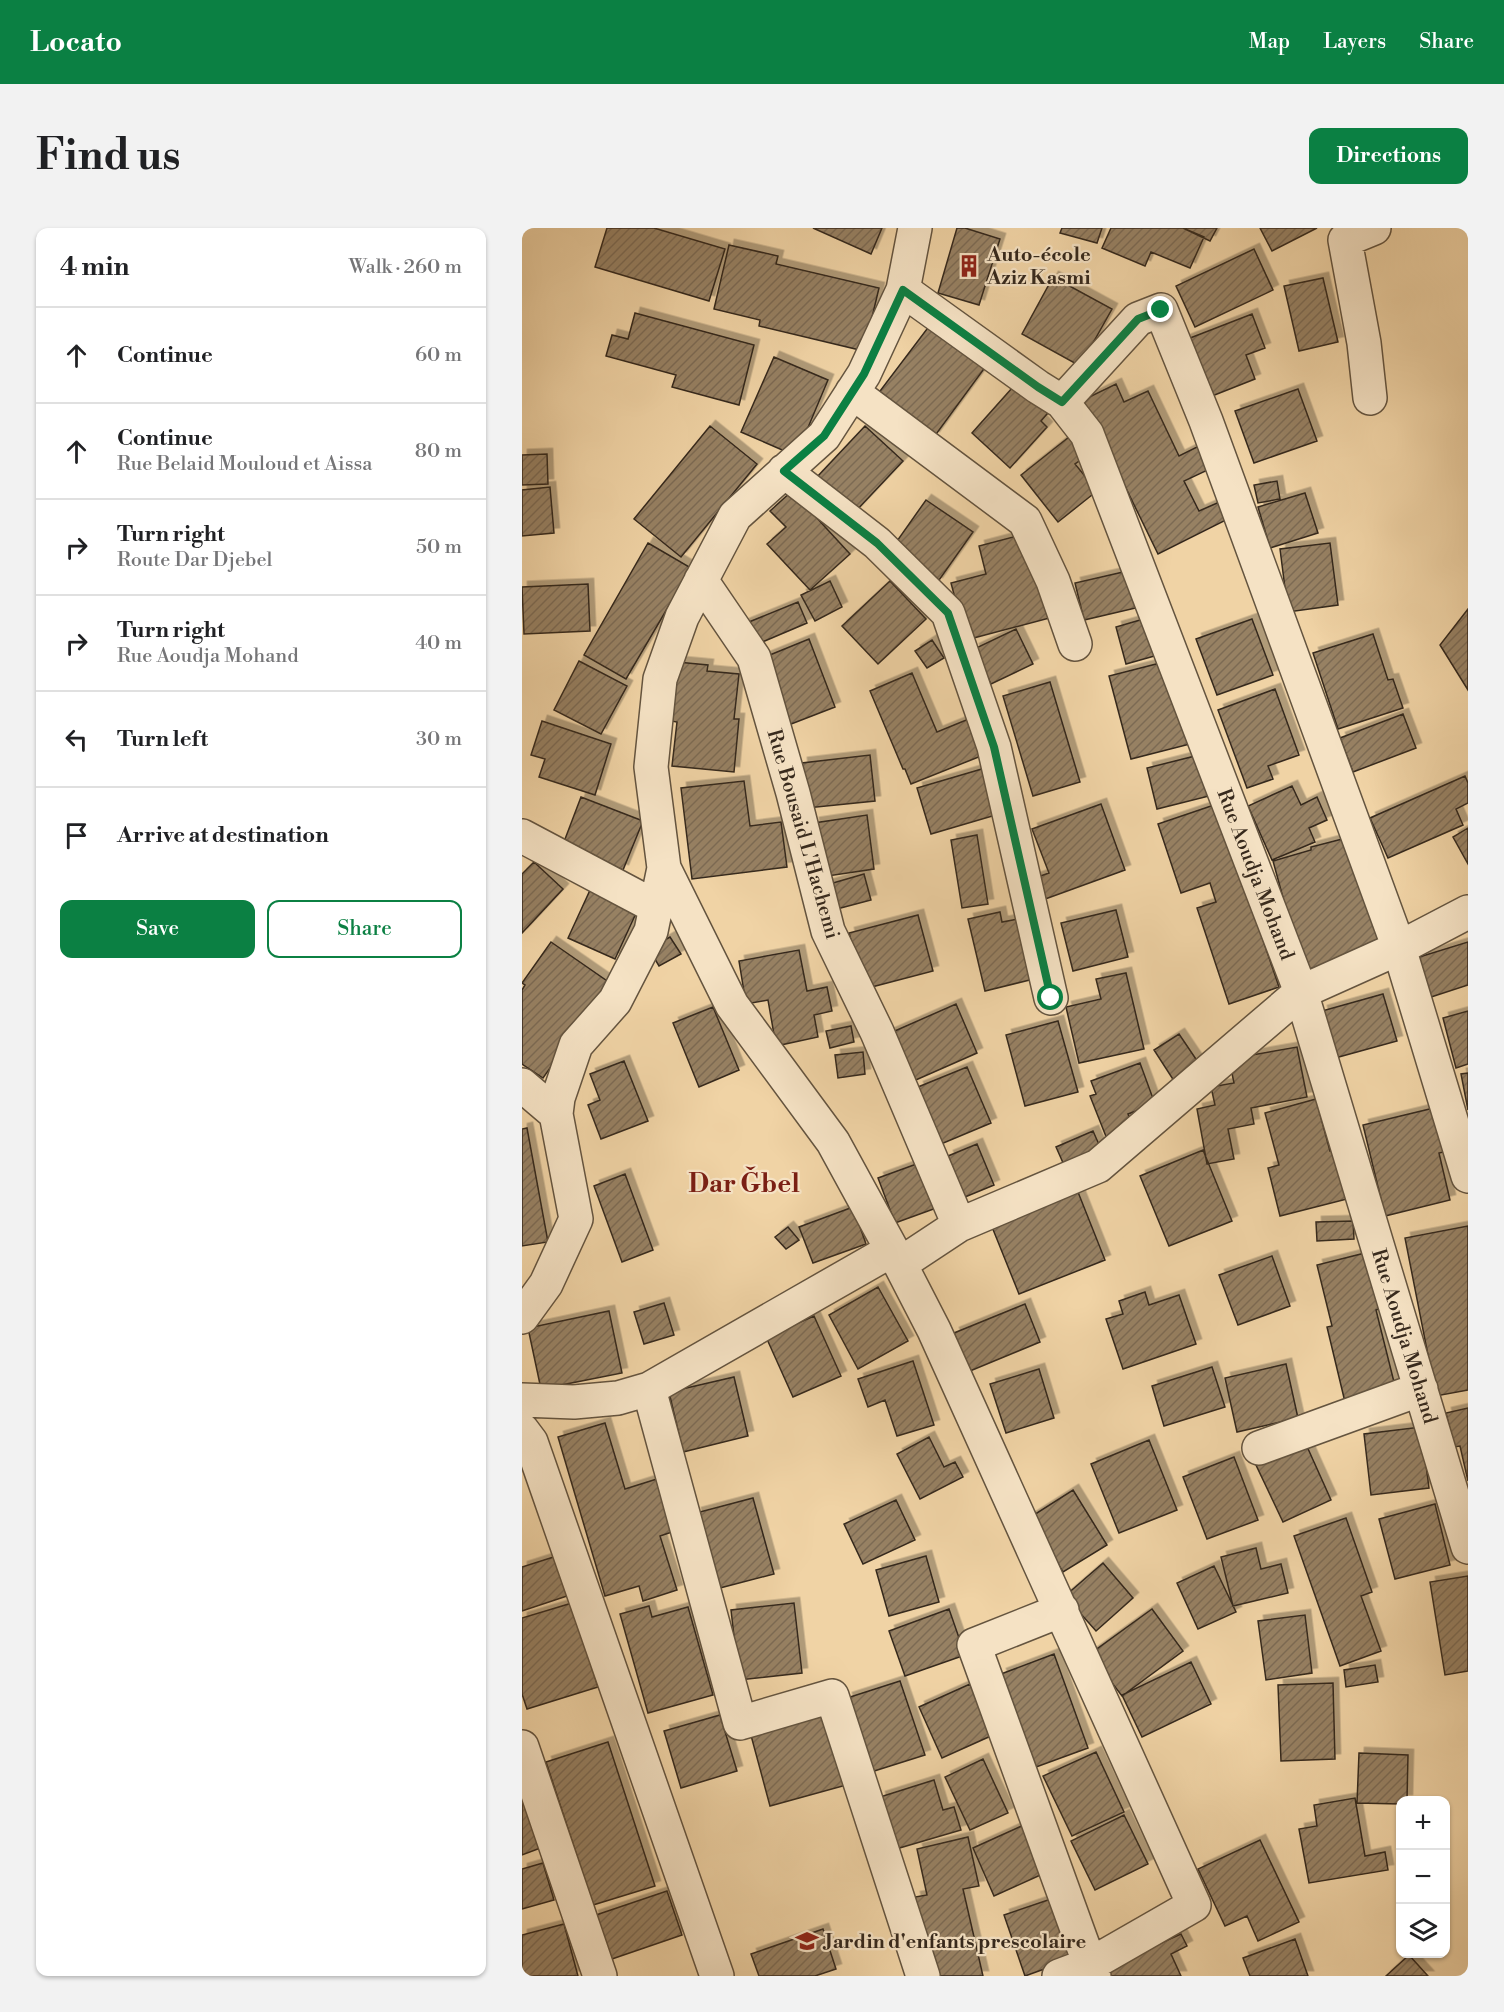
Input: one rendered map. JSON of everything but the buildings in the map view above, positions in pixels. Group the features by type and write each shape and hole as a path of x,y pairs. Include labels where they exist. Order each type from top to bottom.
{"street":[{"path":"522,1317 546,1284 576,1219 556,1114 558,1098 576,1045 615,1001 651,930 664,868 651,767 660,679 682,617 735,516 824,436 864,374 903,290 915,228"},
{"path":"1370,398 1364,344 1345,240 1374,228"},
{"name":"Rue Aoudja Mohand","path":"903,290 1062,402 1087,434 1301,992 1468,1547"},
{"path":"1062,402 1138,319 1161,310 1206,420 1400,948 1468,1176"},
{"path":"852,392 1025,521 1053,581 1075,644"},
{"path":"784,471 877,543 948,613 994,747 1051,998"},
{"name":"Rue Bousaid L'Hachemi","path":"701,580 754,658 793,793 828,930 877,1032 959,1225"},
{"path":"522,836 656,907"},
{"path":"664,868 732,1005 833,1142 934,1330 1194,1905 1093,1970 1059,1976"},
{"path":"522,1400 574,1402 618,1398 649,1389 959,1225 1098,1166 1301,992 1400,948 1468,912"},
{"path":"522,1085 556,1114"},
{"path":"649,1389 740,1724 832,1696 924,1976"},
{"path":"1258,1448 1420,1389"},
{"path":"522,1430 531,1442 717,1976"},
{"path":"1062,1611 974,1645 1093,1970"},
{"path":"522,1747 600,1976"}],"place":[{"name":"Auto-école Aziz Kasmi","path":"969,266"},
{"name":"Jardin d'enfants prescolaire","path":"807,1941"}],"district":[{"name":"Dar Ǧbel","path":"744,1183"}],"route":[{"path":"1051,998 994,747 948,613 877,543 784,471 824,436 864,374 903,290 1062,402 1138,319 1161,310"}]}
